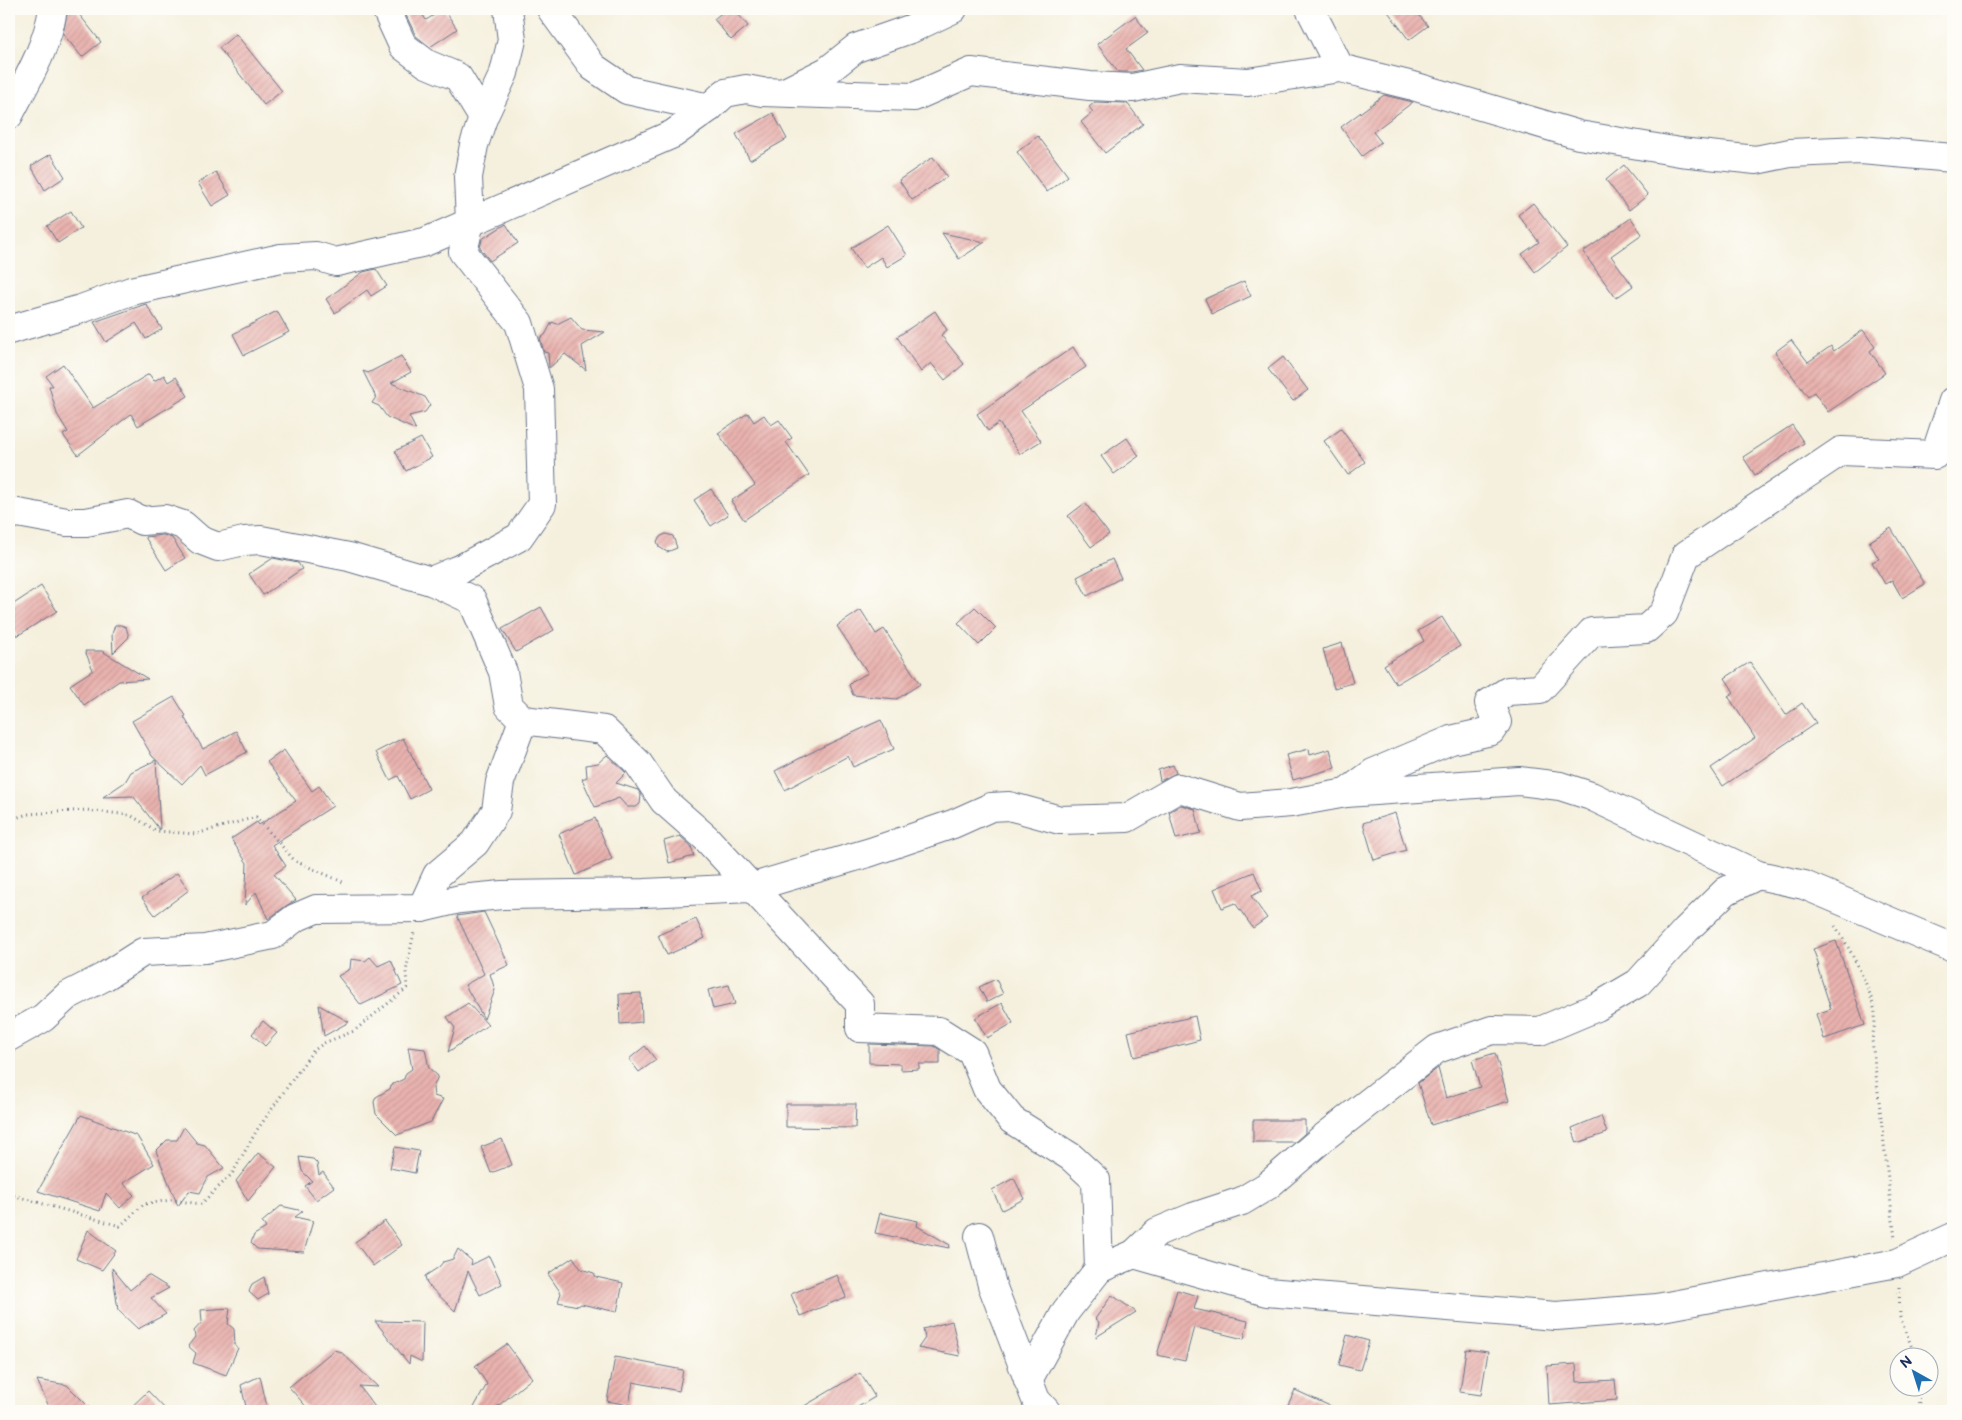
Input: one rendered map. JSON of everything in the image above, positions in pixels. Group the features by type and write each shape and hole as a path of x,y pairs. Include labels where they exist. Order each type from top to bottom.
{"street":[{"path":"9,115 43,50 53,9"},
{"path":"386,9 403,46 427,64 458,77 483,118"},
{"path":"431,581 462,568 519,537 542,504 539,389 519,323 463,252 470,222 468,177 474,145 483,118 504,74 512,40 508,9"},
{"path":"551,9 593,67 627,90 709,108"},
{"path":"786,92 827,71 856,48 913,28 953,9"},
{"path":"1310,9 1340,68"},
{"path":"9,330 81,310 131,292 281,258 316,256 336,262 425,242 672,134 709,108 725,93 746,89 762,92 914,97 971,72 1090,86 1133,88 1180,78 1248,82 1340,68 1412,86 1578,135 1680,152 1756,160 1790,153 1861,150 1953,158"},
{"path":"1346,793 1373,773 1452,740 1491,731 1496,722 1489,702 1508,690 1540,689 1592,632 1646,629 1664,613 1686,555 1841,451 1935,455 1953,401"},
{"path":"9,515 18,513 67,522 86,522 128,514 142,521 165,519 183,525 200,540 218,547 261,540 349,557 431,581 472,600 502,672 509,706 522,720 604,730 638,763 664,801 706,838 750,888 860,1004 860,1028 939,1031 972,1052 987,1089 1012,1120 1071,1157 1096,1180 1099,1269"},
{"path":"422,908 437,875 475,843 496,811 500,782 522,720"},
{"path":"9,1037 43,1018 67,996 104,977 143,952 205,949 273,935 296,918 316,909 422,908 460,899 502,895 645,893 750,888 871,852 953,824 991,807 1009,806 1060,820 1127,818 1179,788 1240,807 1291,803 1346,793 1519,781 1560,786 1591,796 1758,875 1804,885 1953,948"},
{"path":"1028,1380 1066,1311 1099,1269 1134,1254 1157,1232 1193,1217 1242,1201 1267,1186 1323,1138 1437,1049 1492,1030 1540,1030 1597,1007 1638,983 1686,930 1726,891 1758,875"},
{"path":"980,1236 992,1285 1036,1400 1046,1411"},
{"path":"1134,1254 1267,1292 1556,1316 1657,1308 1897,1263 1953,1237"}],"path":[{"path":"9,820 28,814 86,810 130,815 158,831 196,834 256,817 295,861 349,884"},
{"path":"9,1194 120,1226 144,1204 171,1200 201,1204 232,1174 258,1130 312,1052 324,1043 354,1030 407,988 406,972 410,946 422,908"},
{"path":"1833,924 1849,948 1865,983 1875,1014 1872,1040 1897,1263 1900,1316 1912,1348"},
{"path":"1919,1398 1920,1411"}],"building":[{"path":"68,9 75,9 101,42 82,57 63,34"},
{"path":"403,9 419,9 426,20 444,9 457,29 430,47 416,36"},
{"path":"726,9 734,9 748,26 731,40 714,19"},
{"path":"1386,9 1414,9 1428,26 1409,40"},
{"path":"1135,16 1148,33 1126,49 1142,70 1118,72 1097,44"},
{"path":"236,34 282,91 264,105 219,48"},
{"path":"1384,95 1413,102 1373,132 1381,142 1362,156 1341,127"},
{"path":"1095,102 1127,103 1143,124 1105,153 1081,122 1093,112 1089,107"},
{"path":"773,113 787,139 750,160 736,134"},
{"path":"1038,136 1068,176 1047,192 1017,152"},
{"path":"51,154 65,177 45,190 31,166"},
{"path":"933,157 947,177 912,200 899,180"},
{"path":"1624,165 1648,195 1629,210 1606,180"},
{"path":"216,172 230,195 212,206 198,183"},
{"path":"1533,203 1567,247 1535,272 1522,254 1539,242 1518,215"},
{"path":"71,211 81,228 58,243 47,226"},
{"path":"1631,218 1642,234 1611,256 1633,286 1616,298 1583,252"},
{"path":"506,224 518,243 490,261 480,248 482,239"},
{"path":"888,225 907,255 887,267 881,257 864,268 851,248"},
{"path":"942,233 985,242 959,259"},
{"path":"376,269 387,286 371,296 367,290 335,313 326,299 363,272"},
{"path":"1244,281 1251,296 1212,314 1205,299"},
{"path":"146,304 162,329 146,339 136,323 106,342 94,322"},
{"path":"277,311 289,332 244,355 233,334"},
{"path":"935,311 947,330 941,335 964,364 945,380 931,363 921,372 897,337"},
{"path":"571,317 582,330 605,332 582,346 586,370 565,354 549,368 548,353 544,352 540,338 545,335 552,322 557,324"},
{"path":"1863,330 1875,347 1870,351 1885,373 1828,412 1814,392 1808,397 1775,352 1791,340 1808,362 1831,346 1834,351"},
{"path":"1073,347 1086,367 1021,411 1041,441 1020,454 999,423 988,431 977,414"},
{"path":"401,356 411,372 391,383 425,397 430,405 425,412 409,416 416,430 387,417 379,406 372,403 376,397 363,371 368,373"},
{"path":"1283,357 1308,390 1293,401 1268,369"},
{"path":"63,364 93,408 149,374 154,381 164,375 168,382 176,377 188,396 138,426 131,414 78,455 63,435 68,432 57,414 49,386 53,386 46,376"},
{"path":"748,413 754,422 764,415 771,425 779,420 792,438 786,442 809,475 744,520 731,501 755,485 718,433"},
{"path":"1792,425 1804,443 1755,475 1743,457"},
{"path":"1341,429 1365,462 1348,475 1324,441"},
{"path":"421,438 432,457 406,471 395,451"},
{"path":"1127,438 1139,456 1114,474 1101,456"},
{"path":"711,489 728,515 711,526 694,500"},
{"path":"1085,503 1109,534 1091,547 1068,516"},
{"path":"1891,528 1925,584 1902,598 1892,580 1885,584 1872,562 1879,559 1869,542"},
{"path":"666,534 673,536 677,548 667,552 659,547 657,541"},
{"path":"163,535 172,538 185,558 166,570 145,537"},
{"path":"273,558 298,563 302,569 263,595 249,574"},
{"path":"1112,559 1121,578 1087,596 1077,577"},
{"path":"41,586 57,611 17,636 9,622 9,607"},
{"path":"541,607 554,630 516,652 502,629"},
{"path":"975,607 996,628 979,645 958,623"},
{"path":"861,610 876,634 884,629 920,684 897,699 853,695 849,685 854,680 868,673 837,626"},
{"path":"1442,617 1460,646 1396,684 1384,665 1424,641 1418,631"},
{"path":"115,625 126,627 129,637 113,653 112,634"},
{"path":"1342,643 1353,683 1334,688 1323,649"},
{"path":"85,651 102,651 148,679 119,681 84,705 70,685 93,670"},
{"path":"1750,662 1786,715 1802,703 1816,723 1723,786 1711,768 1755,738 1728,696 1734,692 1725,678"},
{"path":"174,697 203,749 236,731 247,752 205,775 200,765 182,784 152,756 132,721"},
{"path":"881,720 894,749 853,767 848,756 785,790 775,771"},
{"path":"403,738 429,789 410,799 398,776 390,780 376,752"},
{"path":"1309,749 1310,755 1330,749 1335,768 1293,780 1286,755"},
{"path":"284,750 312,791 319,786 333,806 272,845 286,866 274,874 296,900 268,919 256,892 245,905 247,863 231,839 257,822 259,825 296,801 267,762"},
{"path":"607,755 626,773 616,783 638,790 641,795 640,804 636,807 627,807 619,798 595,807 582,779 587,777 586,765 598,763"},
{"path":"156,760 160,830 133,796 103,797 125,782 131,772"},
{"path":"1173,765 1176,773 1160,781 1158,770"},
{"path":"1181,805 1195,809 1201,833 1176,839 1169,812"},
{"path":"1395,813 1406,850 1374,860 1363,823"},
{"path":"595,818 612,859 576,875 559,834"},
{"path":"680,836 691,846 694,856 669,863 664,841"},
{"path":"1254,872 1262,891 1251,896 1267,918 1253,928 1235,903 1222,908 1214,889"},
{"path":"177,873 189,890 155,915 142,898"},
{"path":"484,912 509,965 490,974 495,990 484,1019 465,985 484,974 457,916"},
{"path":"696,919 705,938 667,955 658,935"},
{"path":"1836,941 1865,1025 1824,1039 1816,1014 1831,1009 1813,949"},
{"path":"370,957 378,966 391,960 402,985 361,1005 338,976 350,969 351,959 365,961"},
{"path":"996,979 1003,994 987,1002 979,987"},
{"path":"729,985 735,1004 713,1009 708,990"},
{"path":"641,993 642,1022 620,1024 619,994"},
{"path":"468,1003 488,1025 448,1052 455,1028 447,1017"},
{"path":"1002,1003 1013,1023 987,1038 975,1018"},
{"path":"319,1005 349,1022 324,1036"},
{"path":"1195,1016 1200,1040 1134,1057 1128,1032"},
{"path":"263,1021 277,1033 265,1046 252,1034"},
{"path":"869,1044 934,1046 940,1050 940,1064 919,1064 919,1069 901,1070 901,1064 869,1063"},
{"path":"645,1046 656,1060 639,1072 629,1059"},
{"path":"408,1047 425,1049 429,1068 438,1076 433,1088 434,1096 443,1099 431,1122 397,1135 376,1114 374,1102 376,1097 390,1089 391,1085 404,1079 406,1073 412,1069"},
{"path":"1495,1053 1509,1101 1431,1125 1418,1083 1438,1068 1446,1098 1480,1087 1472,1060"},
{"path":"786,1104 856,1104 855,1128 786,1127"},
{"path":"81,1115 137,1136 154,1164 123,1183 134,1195 120,1208 106,1193 100,1211 38,1191"},
{"path":"1601,1116 1607,1133 1577,1143 1572,1128"},
{"path":"1253,1120 1305,1120 1305,1133 1295,1142 1253,1142"},
{"path":"184,1127 197,1143 205,1145 224,1168 208,1177 200,1193 189,1191 178,1206 156,1151 167,1140 177,1140"},
{"path":"502,1139 512,1165 491,1173 481,1147"},
{"path":"395,1147 419,1151 415,1173 390,1168"},
{"path":"258,1153 276,1167 248,1201 236,1181"},
{"path":"299,1157 313,1159 317,1163 319,1175 323,1172 334,1187 316,1200 305,1186 312,1181 302,1171"},
{"path":"1014,1178 1024,1199 1002,1210 992,1190"},
{"path":"281,1206 303,1211 295,1217 313,1221 304,1252 257,1249 251,1243 254,1235 266,1228 262,1222"},
{"path":"880,1213 918,1221 917,1226 950,1245 949,1248 875,1233"},
{"path":"385,1221 402,1245 373,1266 355,1242"},
{"path":"88,1230 116,1251 102,1270 76,1259"},
{"path":"458,1249 472,1261 471,1265 489,1256 502,1284 480,1295 468,1271 455,1311 427,1284 425,1276 443,1262 453,1259"},
{"path":"573,1257 581,1269 594,1273 596,1277 623,1283 617,1312 581,1304 578,1306 558,1302 561,1293 548,1274"},
{"path":"112,1268 130,1290 148,1275 169,1288 151,1298 166,1314 138,1329 118,1310"},
{"path":"837,1275 846,1297 800,1316 791,1294"},
{"path":"264,1277 268,1294 258,1300 249,1292 252,1284"},
{"path":"1177,1290 1198,1296 1194,1309 1248,1321 1244,1339 1194,1327 1185,1361 1157,1355"},
{"path":"1112,1295 1136,1312 1096,1337 1099,1322 1095,1319"},
{"path":"230,1308 228,1324 234,1329 235,1346 238,1348 226,1375 193,1363 196,1353 188,1346 195,1337 194,1331 202,1322 201,1310"},
{"path":"375,1321 423,1322 422,1362 410,1356 409,1364"},
{"path":"952,1321 960,1356 918,1348 925,1338 923,1329"},
{"path":"1347,1335 1369,1341 1360,1370 1339,1365"},
{"path":"507,1344 532,1378 492,1411 472,1411 487,1384 475,1366"},
{"path":"1466,1349 1488,1352 1481,1395 1460,1392"},
{"path":"334,1350 341,1352 378,1387 359,1386 378,1411 310,1411 289,1387"},
{"path":"615,1357 683,1370 679,1391 633,1382 629,1405 607,1401"},
{"path":"1576,1364 1577,1382 1615,1380 1617,1400 1549,1405 1547,1366"},
{"path":"860,1373 875,1397 851,1411 796,1411"},
{"path":"260,1376 268,1411 247,1411 241,1385"},
{"path":"37,1380 67,1385 93,1411 51,1411"},
{"path":"1295,1390 1341,1411 1285,1411"},
{"path":"148,1391 167,1411 127,1411"}]}
